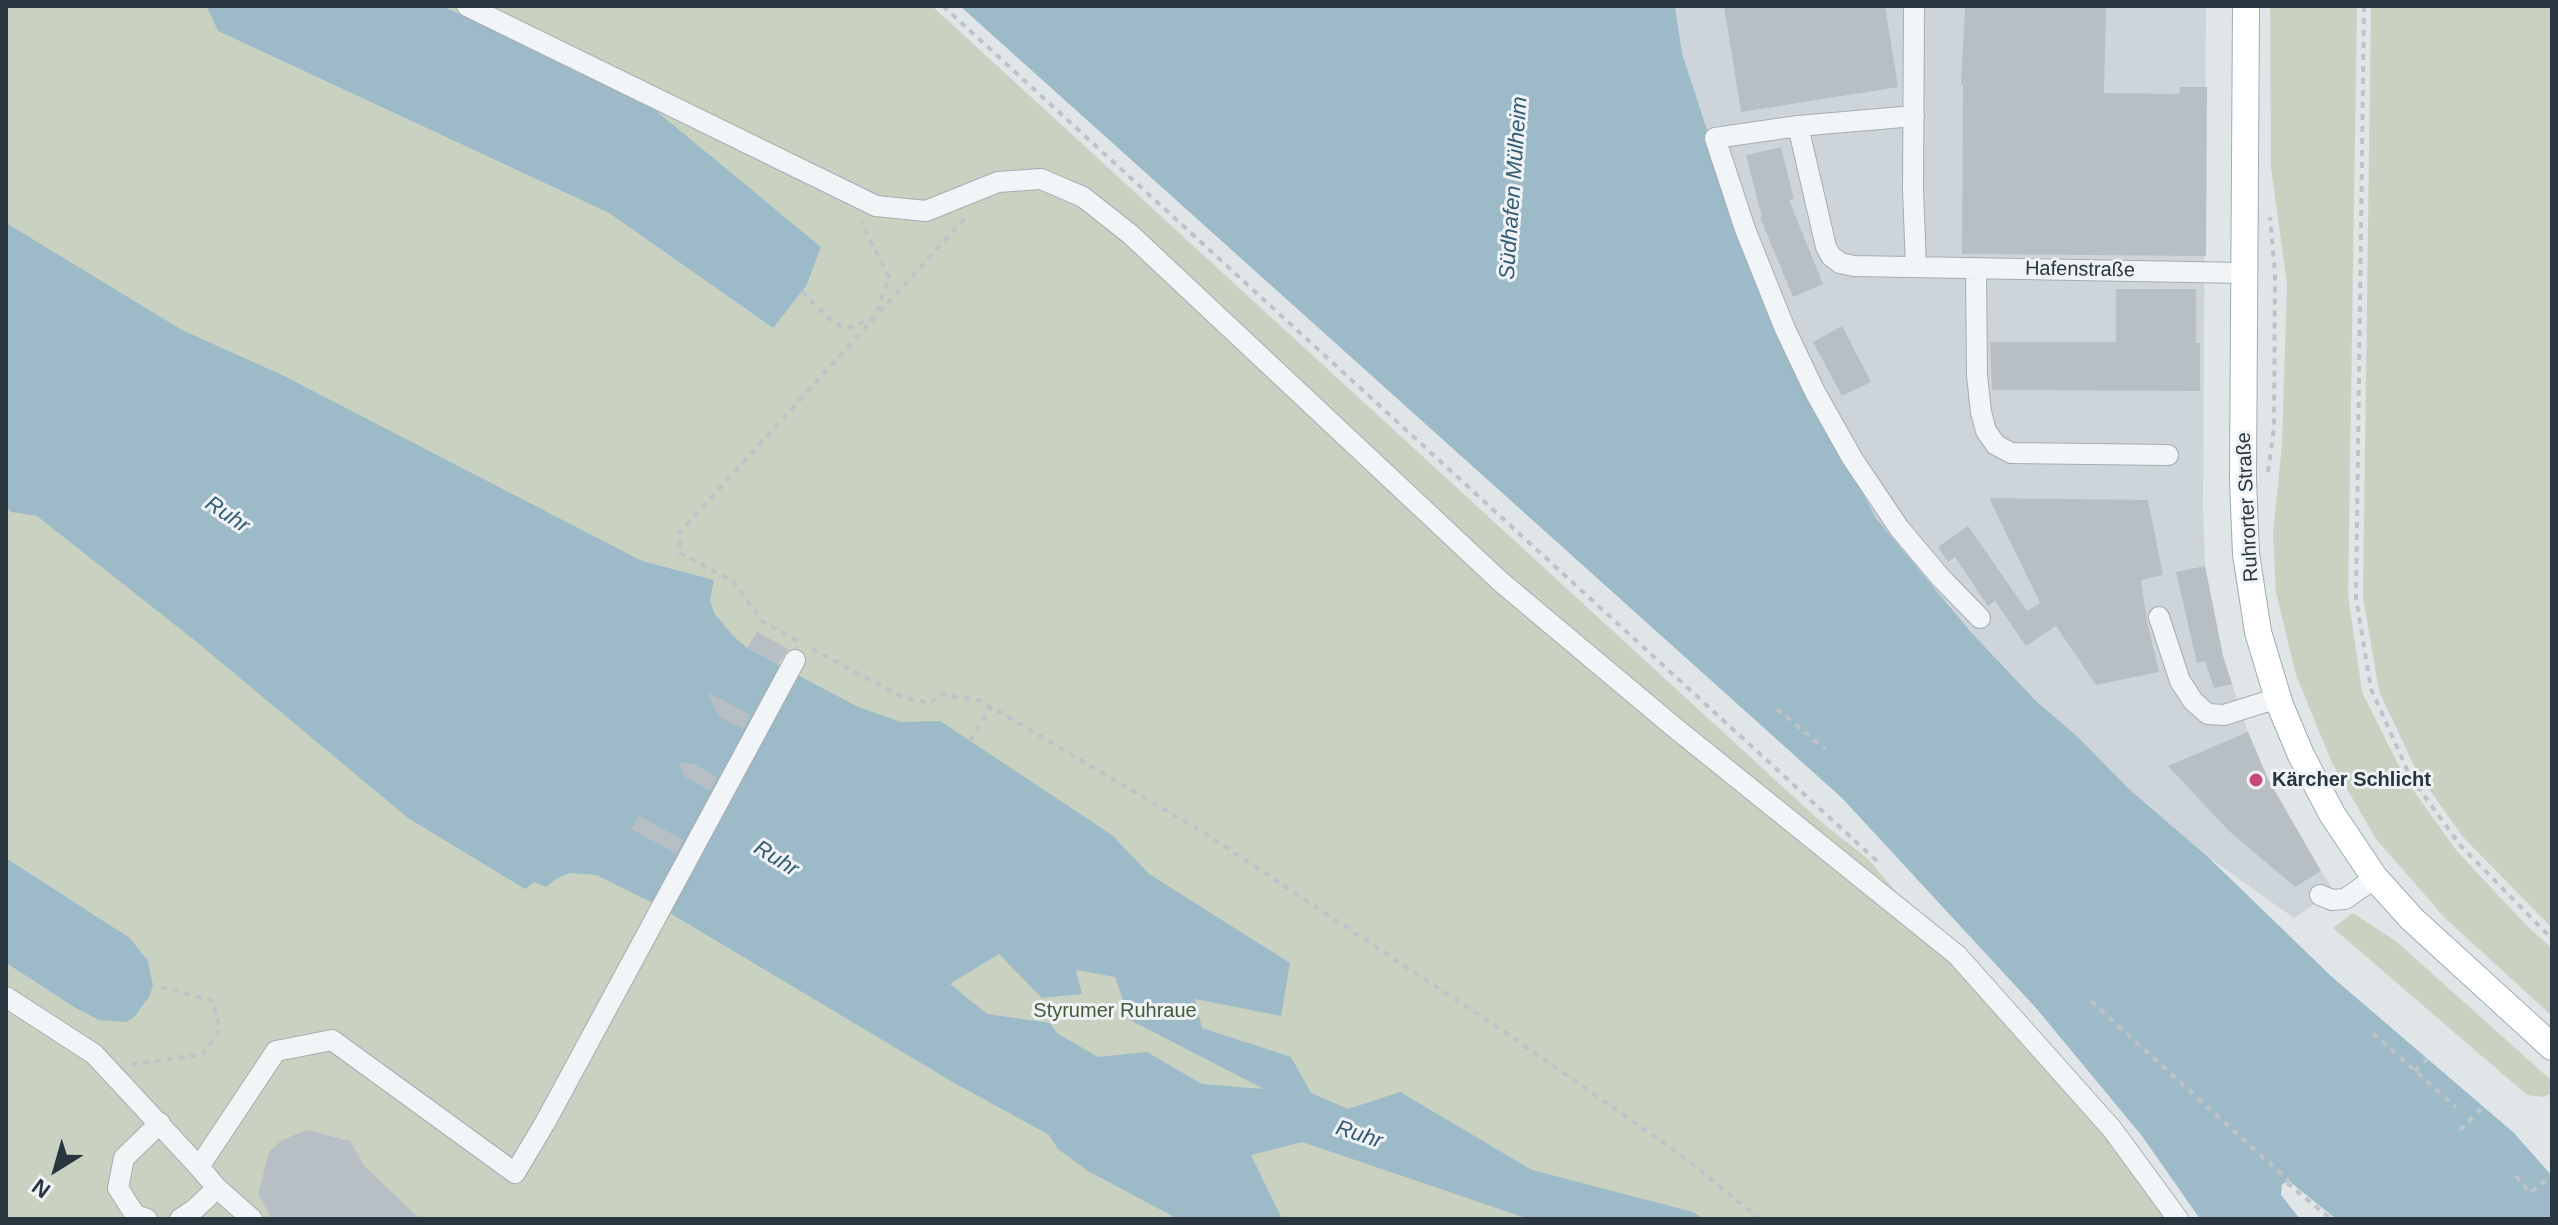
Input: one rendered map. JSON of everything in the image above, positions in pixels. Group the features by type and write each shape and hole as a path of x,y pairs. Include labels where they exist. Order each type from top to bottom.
{"main road":[{"name":"Ruhrorter Straße","path":"2246,6 2243,480 2246,554 2258,632 2278,698 2301,755 2332,814 2375,878 2412,919 2552,1047"}],"street":[{"path":"467,6 876,206 926,211 998,182 1041,179 1083,197 1130,234 1501,582 1686,737 1957,955 2112,1129 2178,1219"},
{"path":"1914,6 1913,189 1916,267"},
{"path":"1914,116 1798,126 1715,138 1745,229 1809,379 1852,458 1899,528 1980,618"},
{"name":"Hafenstraße","path":"1798,126 1826,247 1840,263 1854,266 2245,273"},
{"path":"1976,268 1977,375 1981,412 1986,431 1996,445 2011,453 2168,455"},
{"path":"2159,617 2180,681 2193,701 2208,714 2224,715 2278,698"},
{"path":"199,1167 276,1051 332,1040 515,1173 795,660"},
{"path":"2320,895 2332,900 2345,899 2375,878"},
{"path":"6,997 94,1054 217,1188 252,1219"},
{"path":"147,1219 135,1215 118,1188 124,1158 160,1123"},
{"path":"180,1219 217,1188"}],"path":[{"path":"943,6 1881,867"},
{"path":"2364,6 2356,598 2371,689 2410,776 2460,845 2552,939"},
{"path":"802,291 827,317 845,329 874,318 889,277 845,191"},
{"path":"970,213 679,533 680,553 734,582 762,621 904,698 930,703 942,694 981,701 1209,836 1509,1035 1681,1155 1760,1219"},
{"path":"2268,472 2274,428 2275,273"},
{"path":"970,741 991,707"},
{"path":"1777,709 1825,749"},
{"path":"94,1054 134,1066 203,1054 220,1030 213,1001 153,985"},
{"path":"2091,1001 2331,1219"},
{"path":"2373,1033 2456,1107"},
{"path":"2415,1071 2427,1059"},
{"path":"2460,1130 2483,1107"},
{"path":"2516,1176 2530,1193 2552,1175"}],"shaded area":[{"path":"1675,6 2206,6 2205,566 2223,656 2248,732 2293,826 2334,891 2294,918 2208,857 2129,789 2079,738 2035,700 1970,631 1876,518 1765,308 1682,53"}],"green space":[{"path":"6,6 206,6 218,31 609,213 773,328 638,96 442,6 932,6 1820,821 1868,859 1916,915 1509,580 1128,242 1496,592 1961,970 2106,1130 2166,1219 6,1219 6,963 99,1020 153,985 148,961 130,938 6,858"},
{"path":"2270,6 2357,6 2348,595 2362,692 2406,780 2456,850 2527,926 2552,948 2552,1016 2445,918 2376,839 2332,763 2296,675 2276,592 2273,534 2282,444 2287,284 2271,168"},
{"path":"2371,6 2552,6 2552,928 2463,837 2417,772 2379,691 2363,597"},
{"path":"2353,913 2397,942 2552,1081 2552,1093 2544,1097 2527,1095 2333,928"}],"water":[{"path":"206,6 442,6 638,96 821,247 806,286 773,328 609,213 218,31"},
{"name":"Südhafen Mülheim","path":"960,6 1675,6 1682,53 1765,308 1876,518 1970,631 2035,700 2079,738 2129,789 2208,857 2332,977 2514,1133 2552,1176 2552,1219 2336,1219 2289,1181 2282,1184 2281,1195 2300,1219 2200,1219 2142,1136 2036,1008 1842,798"},
{"name":"Styrumer Ruhraue","path":"6,223 182,330 282,375 642,561 714,580 710,600 714,613 747,648 858,707 901,722 940,721 1112,835 1149,874 1290,963 1281,1016 1195,999 1202,1028 1291,1057 1311,1093 1348,1109 1400,1092 1532,1170 1693,1212 1704,1219 1529,1219 1302,1142 1251,1155 1282,1219 1178,1219 1088,1171 1058,1149 1049,1135 951,1081 653,903 596,875 570,873 546,887 534,882 525,889 408,818 193,639 37,516 11,512 6,506","holes":["999,954 1042,998 1082,994 1076,970 1115,977 1130,1020 1264,1089 1202,1084 1147,1052 1098,1057 1058,1034 1050,1023 987,1014 950,984"]},
{"path":"6,858 130,938 148,961 153,985 136,1015 127,1022 99,1020 6,963"}],"building":[{"path":"1724,6 1885,6 1898,87 1741,112"},
{"path":"1965,6 2106,6 2104,93 2179,94 2180,87 2207,87 2206,256 1962,254 1961,85"},
{"path":"1781,147 1794,199 1789,200 1823,284 1793,297 1760,217 1746,155"},
{"path":"2116,289 2196,289 2200,391 1992,390 1990,342 2116,342"},
{"path":"1842,326 1871,382 1842,396 1813,342"},
{"path":"1989,498 2148,500 2163,575 2141,580 2159,672 2096,685 2056,626 2026,646 1995,601 1988,606 1955,557 1948,562 1938,547 1968,526 2027,611 2040,603"},
{"path":"2205,566 2223,656 2232,684 2214,688 2205,661 2197,663 2176,572"},
{"path":"757,632 788,649 778,664 747,648"},
{"path":"707,692 750,715 743,729 718,716"},
{"path":"2248,732 2268,779 2321,871 2295,887 2229,831 2168,766"},
{"path":"678,762 694,764 717,777 710,791 685,777"},
{"path":"639,816 683,840 676,854 631,829"},
{"path":"307,1130 350,1141 365,1167 420,1219 272,1219 258,1194 269,1152 282,1140"}],"place":[{"name":"Kärcher Schlicht","path":"2256,780"}],"water label":[{"name":"Ruhr","path":"227,515"},
{"name":"Ruhr","path":"776,859"},
{"name":"Ruhr","path":"1359,1135"}]}
